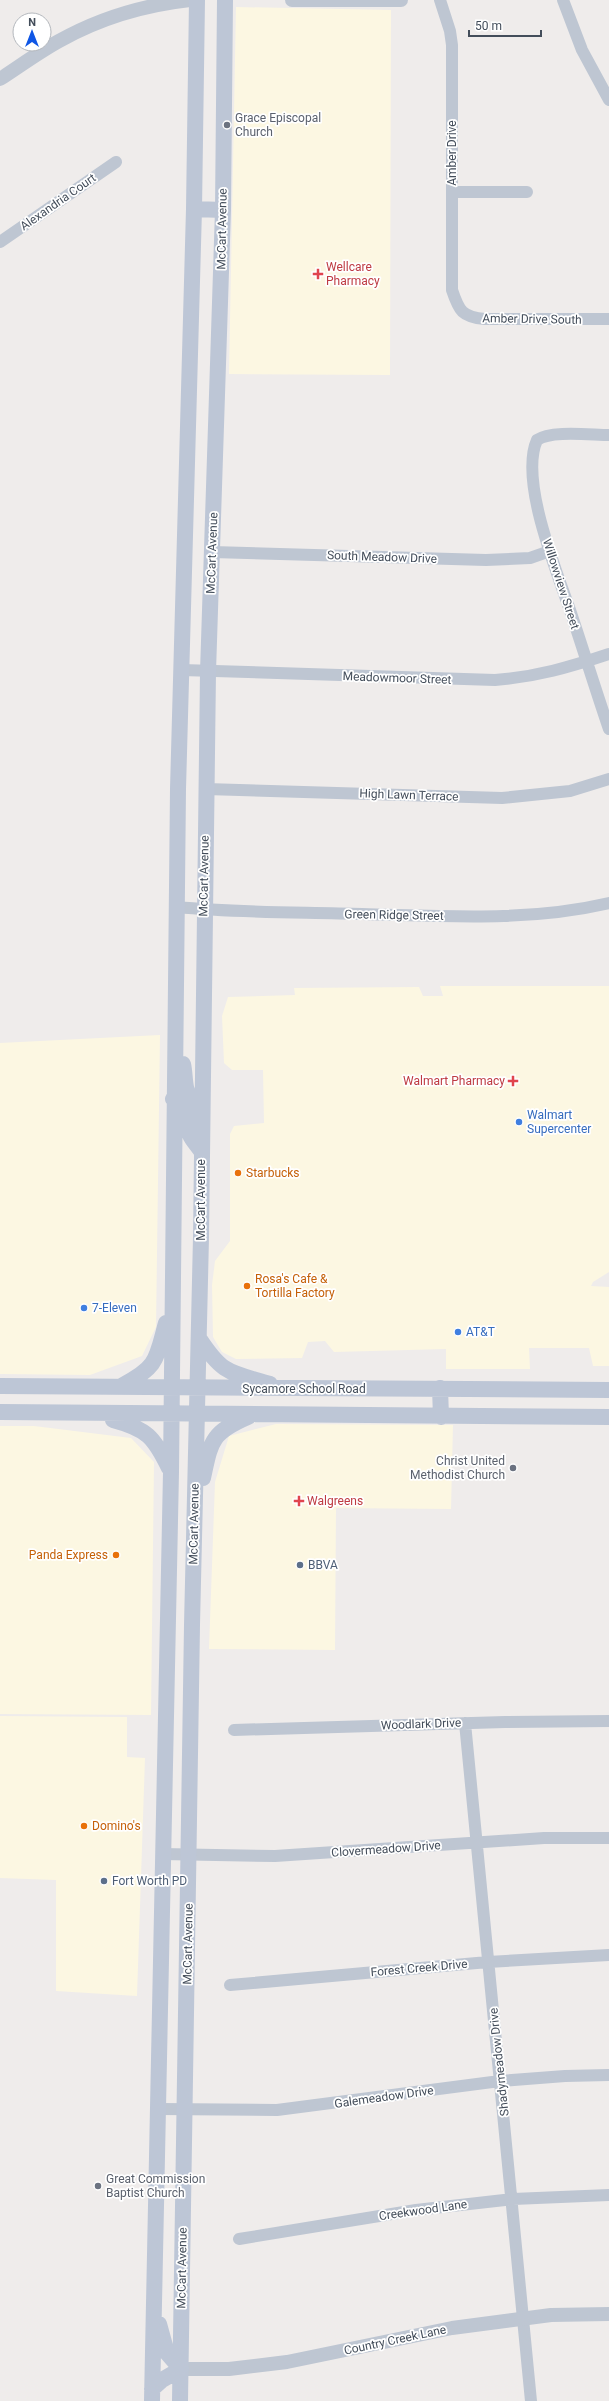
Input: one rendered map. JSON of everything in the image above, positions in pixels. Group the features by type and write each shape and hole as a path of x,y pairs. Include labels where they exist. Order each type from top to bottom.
{"main road":[{"name":"McCart Avenue","path":"152,2395 171,1472 173,1099 194,209 197,0"},
{"name":"McCart Avenue","path":"180,2401 190,1854 192,1625 199,1338 208,672 223,210 225,0"},
{"path":"194,209 223,210"},
{"path":"174,1054 184,1065 184,1081 188,1095 192,1100 202,1101"},
{"path":"173,1099 182,1101 187,1108 190,1135 201,1151"},
{"path":"122,1386 143,1375 156,1360 172,1300"},
{"path":"199,1338 212,1358 231,1373 285,1389"},
{"name":"Sycamore School Road","path":"0,1386 609,1390"},
{"path":"440,1388 441,1416"},
{"path":"0,1412 171,1415 609,1417"},
{"path":"86,1413 135,1426 158,1445 171,1472"},
{"path":"195,1515 211,1443 231,1424 253,1415"},
{"path":"167,1625 192,1625"},
{"path":"152,2395 162,2380 181,2368 167,2353 154,2305"}],"street":[{"path":"0,79 59,40 98,23 154,4 190,0"},
{"path":"292,0 402,0"},
{"name":"Amber Drive","path":"440,0 450,31 452,45 452,290 458,308"},
{"path":"563,0 582,50 609,100"},
{"name":"Alexandria Court","path":"0,242 116,162"},
{"path":"453,192 527,192"},
{"name":"Amber Drive South","path":"458,308 473,318 485,319 609,319"},
{"name":"Willowview Street","path":"609,435 552,435 540,437 534,445 532,456 533,481 540,519 609,729"},
{"name":"South Meadow Drive","path":"212,552 486,560 530,558 550,551"},
{"name":"Meadowmoor Street","path":"182,670 495,680 554,672 609,654"},
{"name":"High Lawn Terrace","path":"206,789 502,798 570,791 609,779"},
{"name":"Green Ridge Street","path":"177,907 204,909 527,916 583,909 609,903"},
{"name":"Woodlark Drive","path":"234,1730 465,1723 609,1721"},
{"name":"Shadymeadow Drive","path":"465,1723 531,2401"},
{"name":"Clovermeadow Drive","path":"162,1854 275,1856 544,1838 609,1838"},
{"name":"Forest Creek Drive","path":"230,1985 488,1962 609,1955"},
{"name":"Galemeadow Drive","path":"158,2109 276,2110 500,2081 565,2076 609,2075"},
{"name":"Creekwood Lane","path":"239,2239 416,2210 512,2199 609,2195"},
{"name":"Country Creek Lane","path":"181,2368 229,2369 287,2362 452,2328 552,2315 609,2314"}],"shaded area":[{"path":"236,7 391,10 390,375 229,374"},
{"path":"440,986 609,986 609,1272 593,1282 591,1286 609,1287 609,1366 593,1366 589,1348 529,1348 530,1369 446,1369 446,1349 334,1352 325,1341 308,1342 302,1358 236,1359 222,1352 213,1337 212,1285 215,1261 230,1241 230,1134 234,1126 264,1123 263,1070 232,1070 224,1063 222,1016 228,997 295,995 294,988 419,987 423,996 443,996"},
{"path":"160,1035 156,1327 142,1356 90,1375 0,1374 0,1043"},
{"path":"276,1424 453,1425 451,1509 336,1508 335,1650 209,1649 215,1482 229,1436"},
{"path":"0,1426 34,1426 131,1438 154,1462 151,1715 0,1714"},
{"path":"0,1716 127,1717 127,1757 145,1758 137,1996 56,1991 56,1880 0,1878"}],"place":[{"name":"Grace Episcopal Church","path":"227,125"},
{"name":"Wellcare Pharmacy","path":"318,274"},
{"name":"Walmart Pharmacy","path":"513,1081"},
{"name":"Walmart Supercenter","path":"519,1122"},
{"name":"Starbucks","path":"238,1173"},
{"name":"Rosa's Cafe & Tortilla Factory","path":"247,1286"},
{"name":"7-Eleven","path":"84,1308"},
{"name":"AT&T","path":"458,1332"},
{"name":"Christ United Methodist Church","path":"513,1468"},
{"name":"Walgreens","path":"299,1501"},
{"name":"Panda Express","path":"116,1555"},
{"name":"BBVA","path":"300,1565"},
{"name":"Domino's","path":"84,1826"},
{"name":"Fort Worth PD","path":"104,1881"},
{"name":"Great Commission Baptist Church","path":"98,2186"}]}
